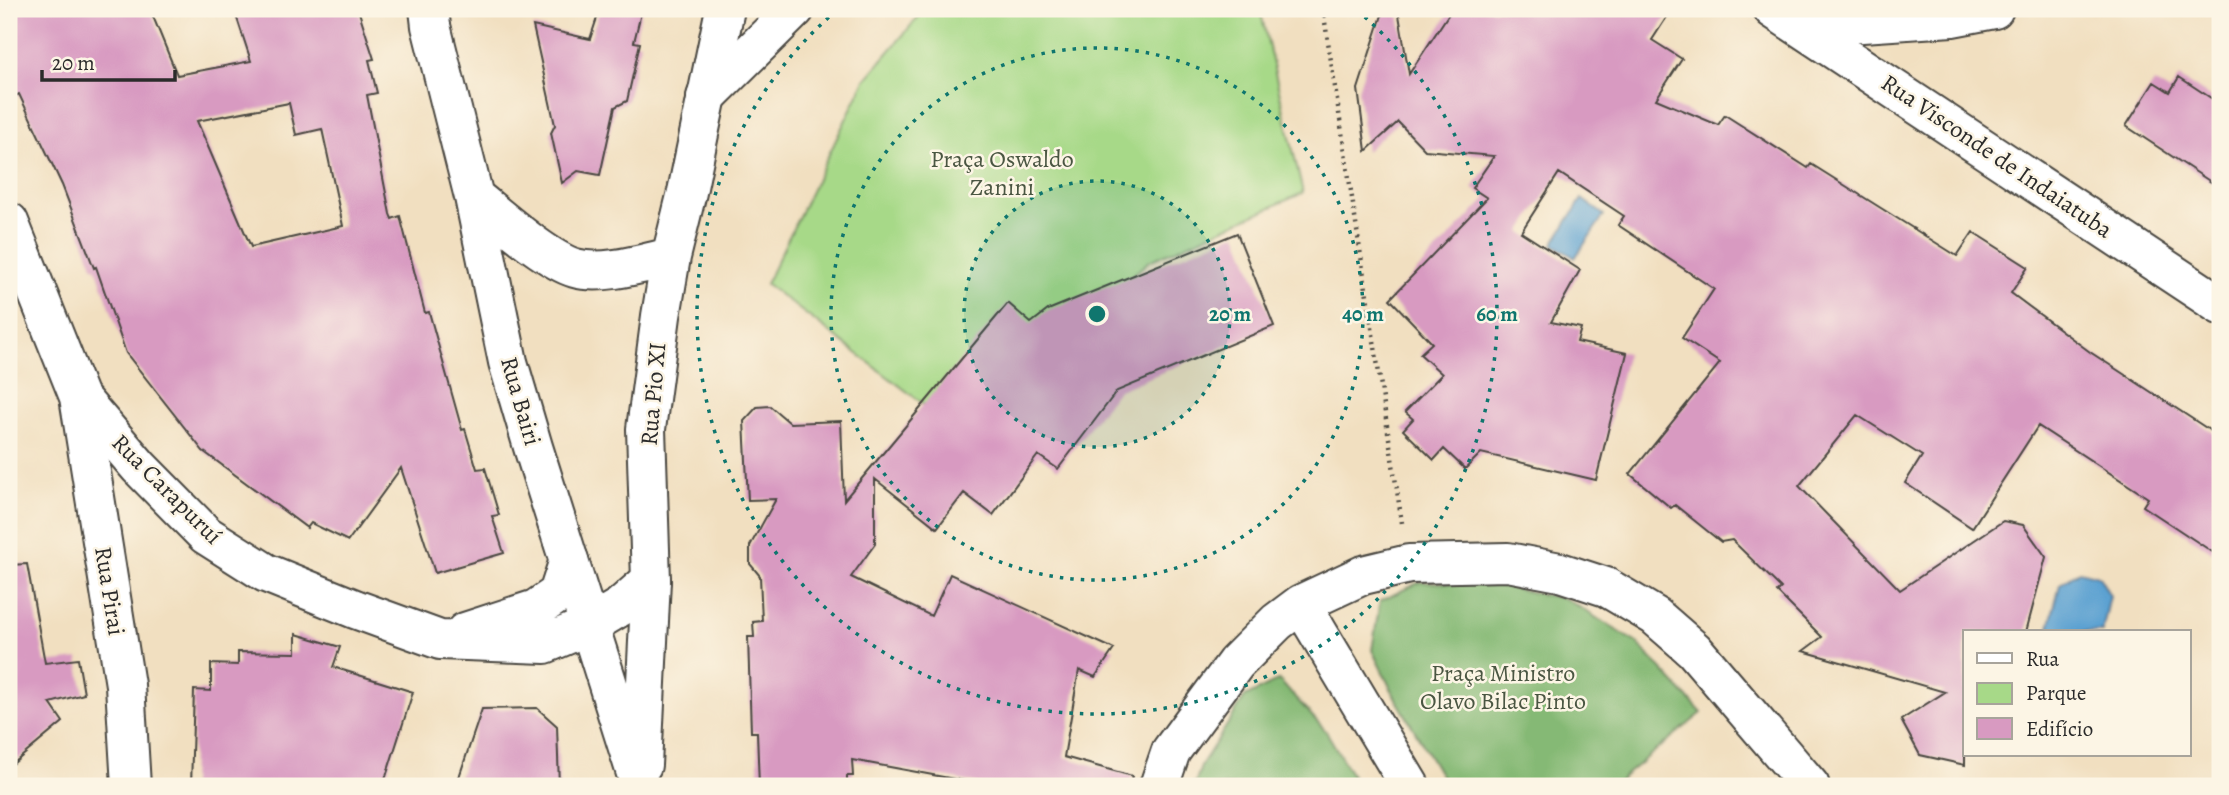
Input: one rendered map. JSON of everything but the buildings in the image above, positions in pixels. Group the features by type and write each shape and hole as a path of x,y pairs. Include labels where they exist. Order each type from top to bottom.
{"street":[{"name":"Rua Bairi","path":"429,9 474,197 508,362 641,786"},
{"name":"Rua Pio XI","path":"641,786 651,580 646,429 660,316 724,9"},
{"path":"706,97 795,9"},
{"path":"1787,18 1952,17 1994,9"},
{"name":"Rua Visconde de Indaiatuba","path":"1787,18 2220,305"},
{"path":"474,197 554,258 575,268 597,270 671,257"},
{"name":"Rua Carapuruí","path":"9,222 79,397 139,467 206,535 266,573 440,640 545,644 590,625 620,607 651,580"},
{"name":"Rua Pirai","path":"79,397 125,685 131,786"},
{"path":"440,640 536,609 558,594 569,560"},
{"path":"1159,786 1171,751 1236,663 1277,622 1301,604 1363,575 1409,564 1508,562 1560,572 1606,587 1655,616 1694,650 1810,786"},
{"path":"1301,604 1410,786"}],"path":[{"path":"1323,9 1409,564"}],"green space":[{"name":"Praça Oswaldo Zanini","path":"925,9 1260,9 1303,193 1149,261 1039,355 976,444 766,284 865,80"},
{"name":"Praça Ministro Olavo Bilac Pinto","path":"1420,582 1496,585 1566,599 1637,643 1702,713 1612,786 1447,786 1394,695 1372,650 1380,601"},
{"path":"1279,680 1326,731 1358,786 1194,786 1202,764 1245,697"}],"water":[{"path":"1582,199 1604,215 1575,258 1553,244"},
{"path":"2079,571 2099,576 2110,596 2102,630 2048,630 2060,584"}]}
